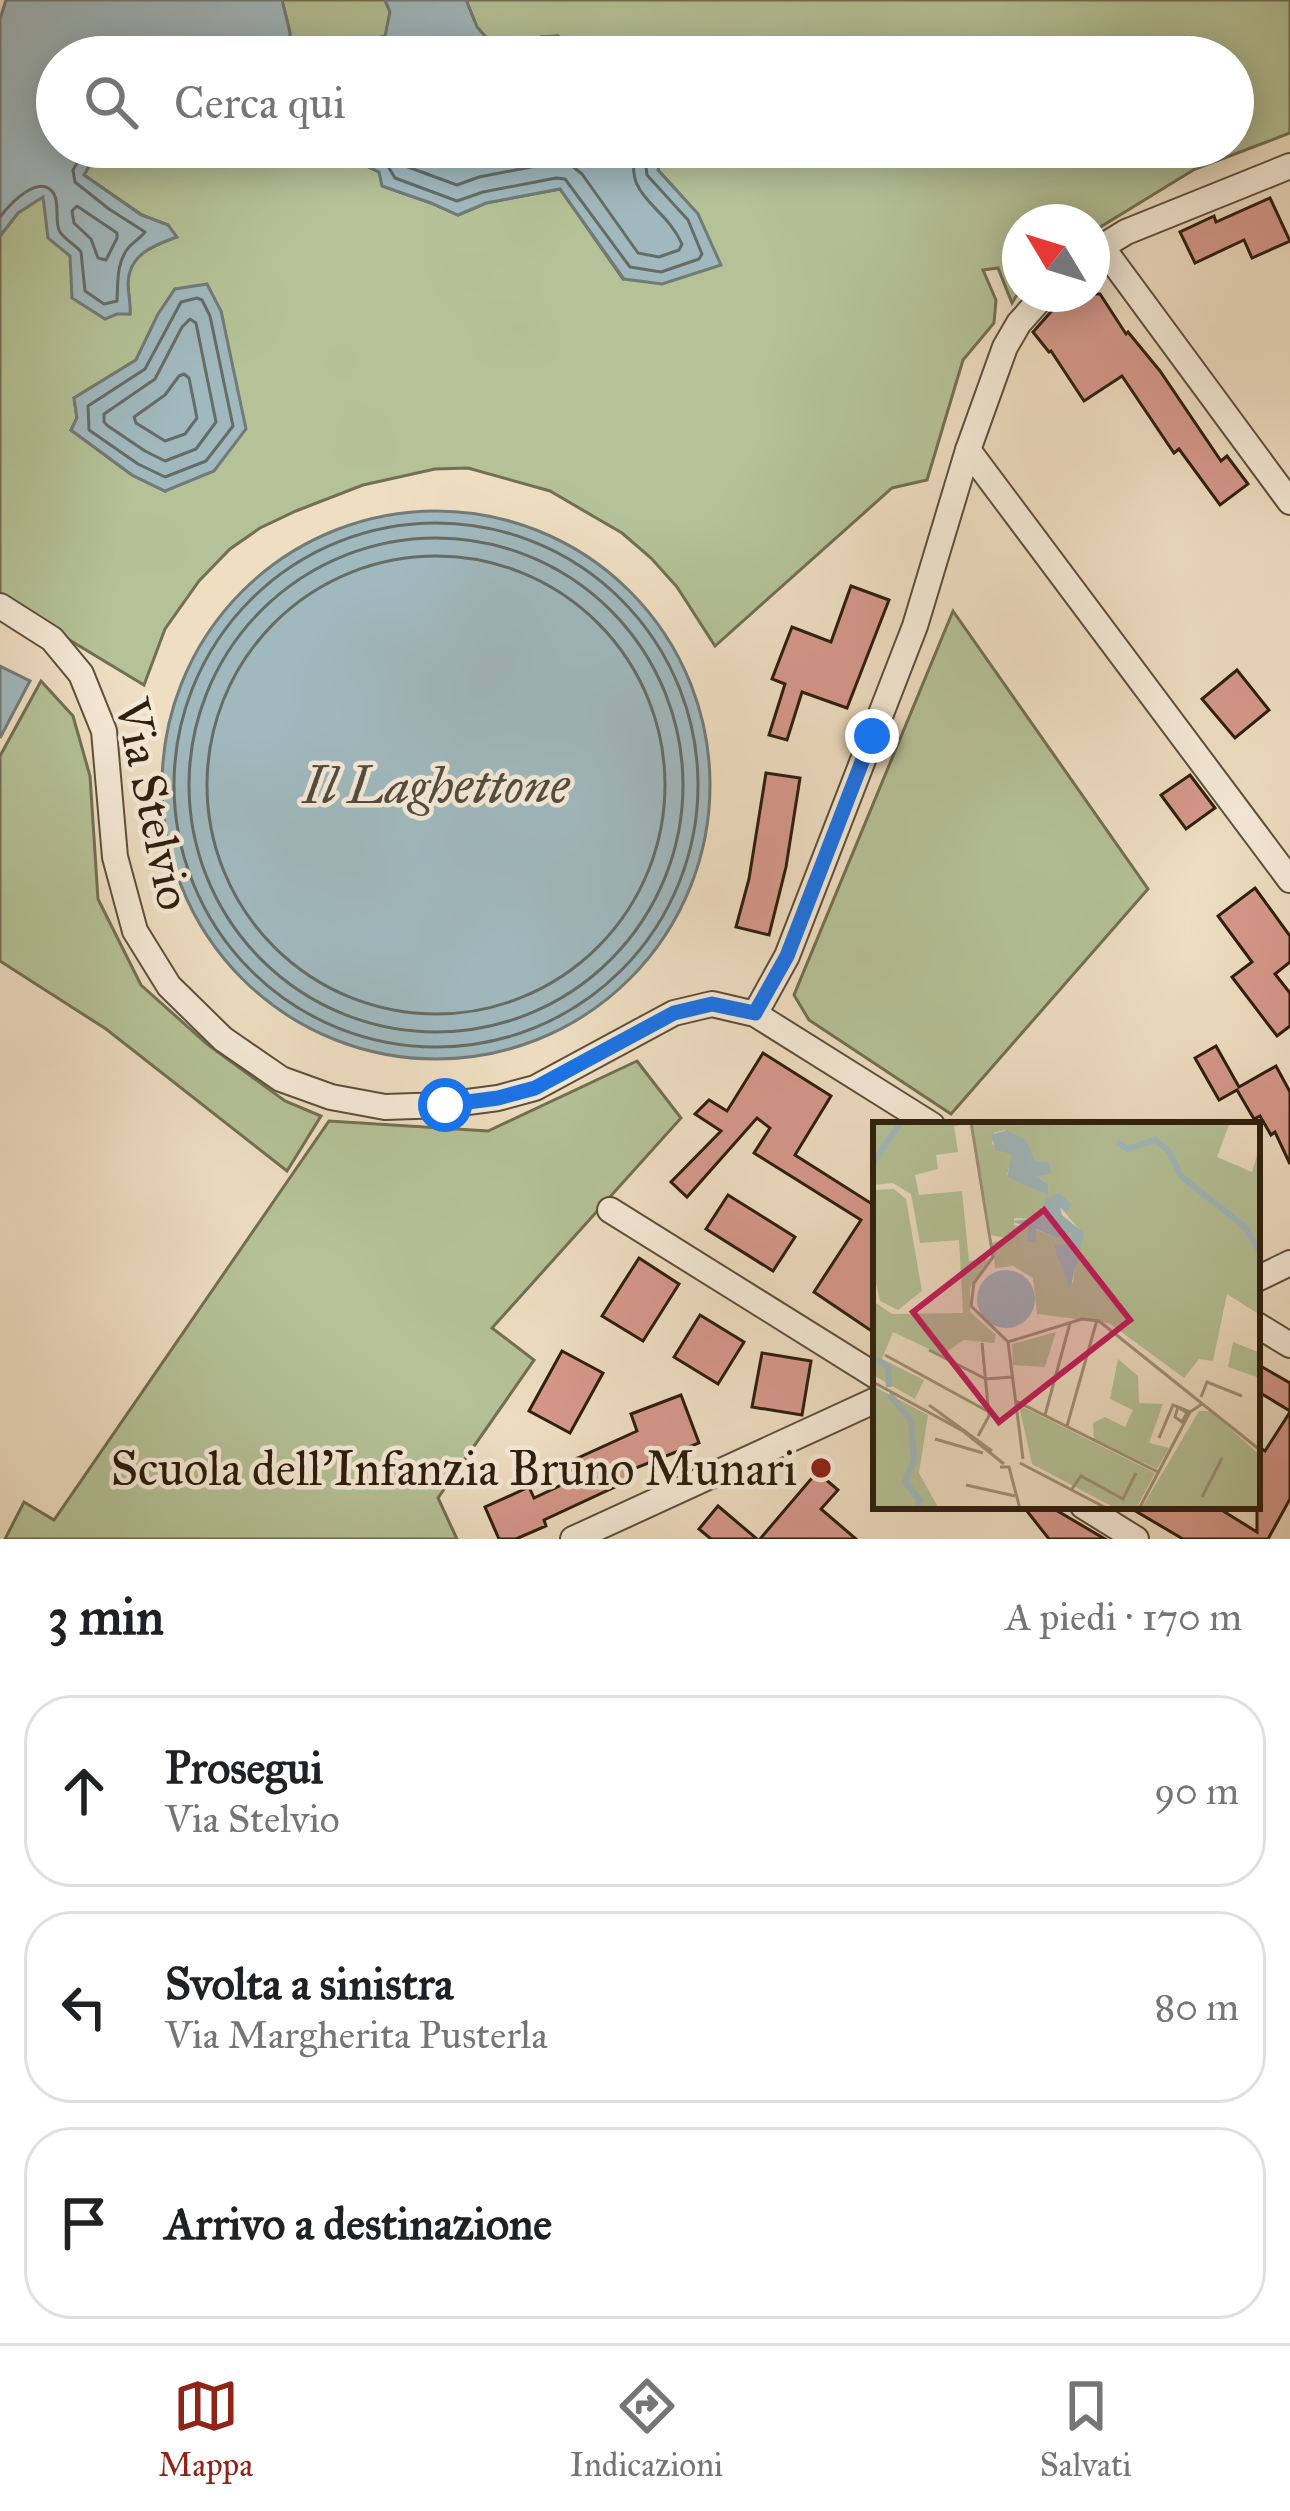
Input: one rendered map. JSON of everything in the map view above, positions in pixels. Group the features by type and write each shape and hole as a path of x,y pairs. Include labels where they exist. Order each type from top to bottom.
{"street":[{"path":"1110,242 1290,166"},
{"path":"1110,267 1290,502"},
{"path":"755,1013 787,956 916,626 968,450 1005,346 1028,312"},
{"path":"968,450 1290,880"},
{"name":"Via Stelvio","path":"0,607 52,639 81,674 89,693 104,731 115,856 135,931 169,986 223,1039 281,1078 331,1097 385,1107 498,1098 535,1088 674,1013 712,1004 755,1013 927,1122"},
{"path":"610,1210 873,1374"},
{"path":"1260,1278 1290,1263"},
{"path":"1260,1327 1290,1345"},
{"path":"573,1539 873,1401"},
{"path":"1089,1509 1136,1539"}],"green space":[{"path":"282,0 385,0 390,12 386,36 290,33"},
{"path":"466,0 1290,0 1290,133 1254,147 1254,36 485,36"},
{"path":"88,168 371,168 379,172 383,186 458,215 486,203 560,189 623,279 698,214 659,168 1198,168 1110,221 1110,204 1002,204 1002,278 998,268 983,270 996,300 994,323 963,360 927,480 892,488 715,646 677,587 622,533 550,491 468,468 435,469 363,485 260,528 230,549 199,581 165,629 144,685 0,598 0,236 18,213 43,196 70,256 117,313 130,314 128,283 133,265 144,252 176,237 168,225 142,215 84,175","holes":["175,289 221,311 230,357 165,491 132,475 71,430 77,418 74,398 136,360"]},
{"path":"953,611 1148,889 951,1114 809,1020 794,995"},
{"path":"41,681 73,716 90,776 98,899 141,985 207,1044 285,1101 321,1116 287,1171 106,1029 0,961 0,756"},
{"path":"637,1061 681,1118 492,1328 534,1360 438,1498 457,1539 5,1539 24,1502 54,1520 329,1121 488,1131"}],"water":[{"path":"6,0 282,0 290,36 36,36 36,168 88,168 84,175 141,215 168,225 177,237 152,247 133,265 128,283 130,314 105,319 72,298 70,256 48,238 43,197 18,213 0,236 0,19"},
{"path":"385,0 466,0 485,36 385,36 390,12"},
{"path":"371,168 659,168 698,214 721,265 662,284 624,279 560,189 486,203 458,215 382,186 379,172"},
{"path":"207,284 221,311 246,429 214,471 165,491 132,475 71,430 77,418 74,398 136,360 175,289"},
{"name":"Il Laghettone","path":"436,511 489,516 541,532 588,557 630,591 664,633 689,680 705,732 710,785 705,838 689,890 664,937 630,979 588,1013 541,1038 489,1054 436,1059 383,1054 331,1038 284,1013 242,979 208,937 183,890 167,838 162,785 167,732 183,680 208,633 242,591 284,557 331,532 383,516"},
{"path":"0,666 30,681 0,738"}],"building":[{"path":"1270,198 1290,241 1252,258 1244,240 1195,263 1180,232"},
{"path":"1110,309 1160,371 1221,461 1227,456 1248,484 1220,505 1179,449 1174,453 1122,376 1084,401 1033,332 1051,312"},
{"path":"851,586 889,600 847,708 802,692 787,740 769,735 785,684 772,679 792,627 831,642"},
{"path":"1237,670 1269,710 1235,738 1202,699"},
{"path":"766,773 800,778 769,935 736,927"},
{"path":"1190,775 1215,808 1186,829 1161,795"},
{"path":"1255,888 1290,936 1290,962 1275,974 1290,993 1290,1026 1277,1036 1232,977 1252,962 1218,916"},
{"path":"1216,1046 1239,1087 1276,1066 1290,1092 1290,1164 1275,1132 1271,1135 1260,1116 1254,1119 1237,1090 1219,1100 1195,1058"},
{"path":"763,1053 831,1096 795,1155 873,1202 873,1332 814,1292 861,1220 754,1153 770,1128 757,1118 687,1197 671,1182 721,1131 695,1114 709,1100 727,1111"},
{"path":"728,1195 795,1237 773,1271 706,1229"},
{"path":"639,1258 679,1284 643,1341 602,1316"},
{"path":"700,1315 744,1342 718,1384 674,1357"},
{"path":"562,1351 603,1373 570,1433 529,1411"},
{"path":"762,1353 811,1361 802,1415 752,1407"},
{"path":"1260,1366 1290,1383 1290,1411 1260,1393"},
{"path":"681,1395 699,1443 628,1471 632,1479 544,1520 546,1526 516,1539 499,1539 485,1507 529,1487 534,1498 576,1478 569,1462 637,1431 631,1414"},
{"path":"1290,1412 1290,1499 1268,1539 1183,1539 1132,1509 1220,1509 1257,1532 1260,1448 1265,1451"},
{"path":"817,1472 838,1490 821,1509 856,1539 760,1539"},
{"path":"718,1506 757,1539 711,1539 699,1529"},
{"path":"1025,1509 1054,1509 1105,1539 1049,1539"}],"place":[{"name":"Scuola dell'Infanzia Bruno Munari","path":"821,1468"}],"route":[{"path":"445,1105 535,1088 674,1013 712,1004 755,1013 787,956 872,736"}]}
